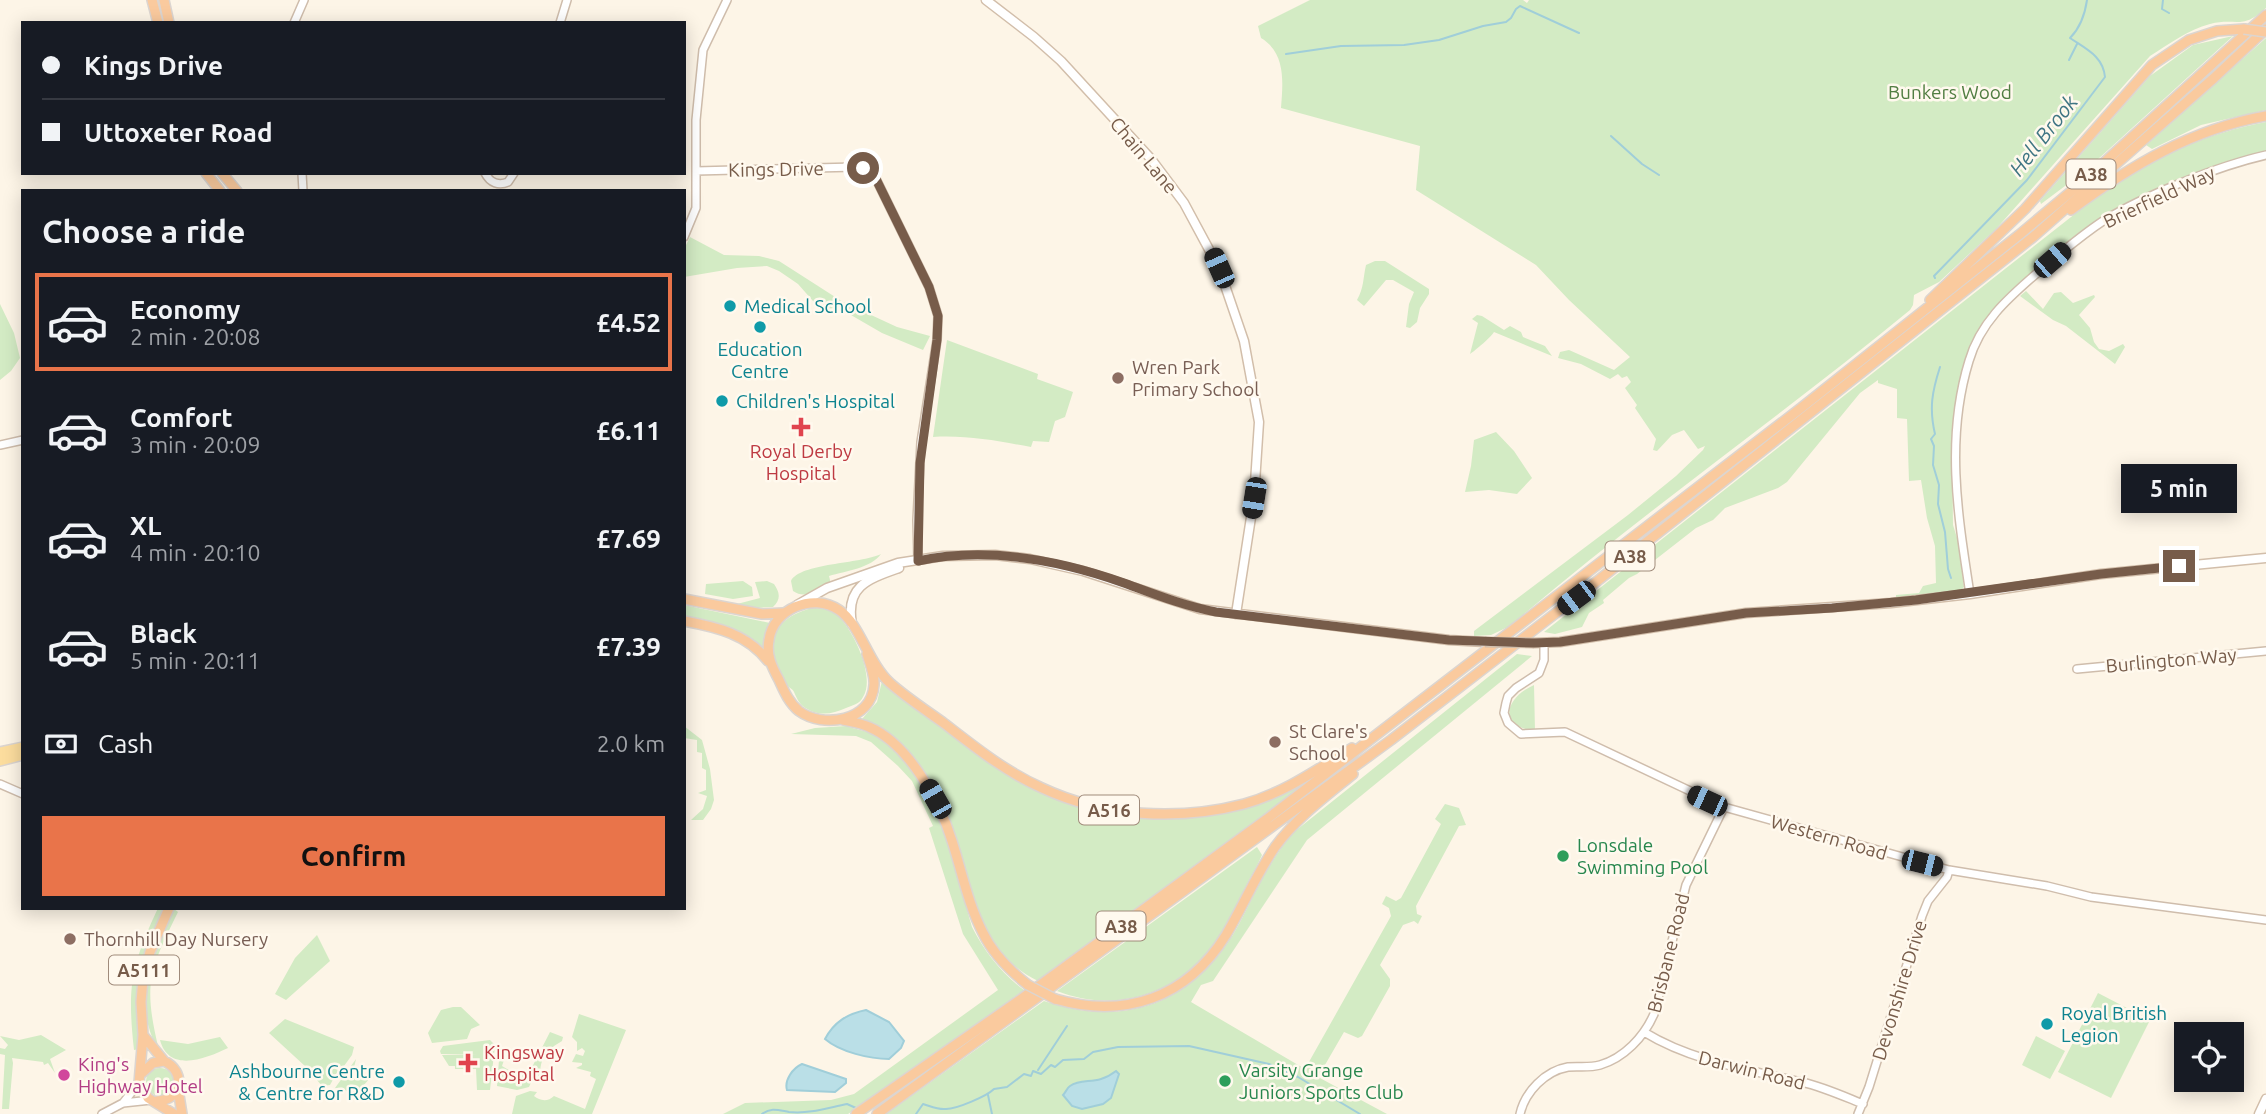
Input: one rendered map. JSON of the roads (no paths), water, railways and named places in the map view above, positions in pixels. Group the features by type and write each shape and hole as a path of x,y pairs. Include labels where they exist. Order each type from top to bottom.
{"highway":[{"path":"152,0 157,21"},
{"path":"164,0 169,21"},
{"name":"A38","path":"856,1114 929,1065 1267,819 1801,408 2086,179 2266,15"},
{"path":"1907,324 2025,209 2152,65 2189,40 2217,31 2266,30"},
{"name":"A38","path":"877,1114 1391,740 1606,575 2033,237 2266,30"},
{"path":"2033,237 2103,186 2163,150 2217,128 2266,116"},
{"path":"208,175 218,189"},
{"path":"224,175 235,189"},
{"name":"A516","path":"686,599 762,614 784,612 811,603 828,604 840,611 852,624 867,654 890,683 998,763 1042,789 1093,807 1114,811 1179,814 1245,803 1289,786 1381,731"},
{"path":"784,612 774,624 768,651 772,666 791,703 797,710 816,719 863,724 881,733 900,751 920,775 941,809 983,934 1006,966 1028,985 1055,999 1093,1007 1120,1006 1161,995 1185,981 1218,947 1260,872 1293,825 1391,740"},
{"path":"686,621 743,638 756,647 772,666"},
{"name":"A516","path":"841,720 860,711 872,696 874,681 867,654"},
{"name":"A5111","path":"140,1079 143,1035 142,979 168,910"},
{"path":"143,1035 164,1061 177,1071 182,1114"},
{"path":"164,1061 153,1063 140,1079 142,1091 174,1114"},
{"path":"154,1101 169,1099 178,1089"}],"main road":[{"name":"Chain Lane","path":"986,0 1060,61 1169,181 1211,250 1240,326 1250,363 1259,422 1254,498 1236,614"},
{"name":"Chain Lane","path":"999,0 1005,15"},
{"path":"794,607 812,595 898,563 969,554 1030,559 1104,576 1187,606 1236,614 1468,642 1544,643 1746,613 1832,608 1970,594 2101,574 2266,558"},
{"path":"852,624 851,603 858,587 918,561"},
{"path":"0,752 21,747"},
{"path":"0,761 21,756"},
{"path":"2259,1114 2266,1099"}],"street":[{"path":"295,20 304,0"},
{"path":"561,21 568,0"},
{"path":"686,233 696,208 696,120 703,50 727,0"},
{"name":"Brierfield Way","path":"1970,594 1956,500 1954,447 1967,366 1977,340 1989,321 2016,291 2073,242 2104,220 2162,192 2236,163 2266,155"},
{"name":"Kings Drive","path":"696,171 856,167 863,168 876,179 929,287 938,316 920,463 918,561"},
{"path":"486,175 500,187 510,181 513,175"},
{"path":"0,445 21,440"},
{"name":"Western Road","path":"1544,643 1544,664 1539,673 1516,688 1507,699 1504,713 1510,727 1521,734 1568,733 1724,807 1949,870 2047,886 2091,897 2266,920"},
{"name":"Burlington Way","path":"2077,669 2266,651"},
{"path":"0,784 21,793"},
{"name":"Brisbane Road","path":"1520,1114 1532,1090 1546,1076 1563,1068 1596,1066 1609,1062 1627,1051 1644,1032 1654,1014 1686,885 1724,807"},
{"name":"Devonshire Drive","path":"1858,1114 1922,916 1928,901 1947,877 1949,870"},
{"name":"Darwin Road","path":"1644,1032 1670,1048 1814,1086 1863,1104"},
{"path":"123,1104 140,1079"},
{"path":"103,1114 123,1104 154,1101"}],"water":[{"path":"866,1010 889,1022 904,1041 901,1048 889,1059 856,1054 825,1039 842,1020"},
{"path":"802,1064 846,1079 846,1083 835,1092 787,1090 790,1075"},
{"path":"1116,1071 1119,1074 1111,1098 1103,1104 1082,1109 1072,1106 1063,1095 1075,1083 1103,1078"}],"waterway":[{"name":"Hell Brook","path":"1935,278 2027,180 2105,77 2097,58 2070,38 2082,20 2087,0"},
{"path":"2163,0 2162,9 2169,13"},
{"path":"1286,54 1341,46 1404,45 1439,40 1483,26 1506,22 1520,6 1579,33"},
{"path":"2069,60 2077,44"},
{"path":"1611,136 1642,164 1659,175"},
{"path":"1940,367 1932,400 1935,434 1931,439 1934,446 1933,465 1939,485 1938,504 1951,578"},
{"path":"1038,1070 1067,1026"},
{"path":"916,1114 923,1104 940,1109 957,1107 994,1089 1007,1087 1024,1074 1031,1076 1033,1071 1041,1074 1051,1065 1055,1067 1063,1060 1084,1059 1093,1052 1118,1047 1189,1046 1269,1064 1298,1077 1360,1114"},
{"path":"988,1095 992,1114"},
{"path":"762,1114 772,1110 811,1111 847,1104 856,1108"}],"place":[{"name":"Medical School","path":"730,306"},
{"name":"Education Centre","path":"760,327"},
{"name":"Wren Park Primary School","path":"1118,378"},
{"name":"Children's Hospital","path":"722,401"},
{"name":"Royal Derby Hospital","path":"801,427"},
{"name":"St Clare's School","path":"1275,742"},
{"name":"Lonsdale Swimming Pool","path":"1563,856"},
{"name":"Thornhill Day Nursery","path":"70,939"},
{"name":"Royal British Legion","path":"2047,1024"},
{"name":"Kingsway Hospital","path":"468,1063"},
{"name":"King's Highway Hotel","path":"64,1075"},
{"name":"Varsity Grange Juniors Sports Club","path":"1225,1081"},
{"name":"Ashbourne Centre & Centre for R&D","path":"399,1082"}],"park label":[{"name":"Bunkers Wood","path":"1950,92"}]}
